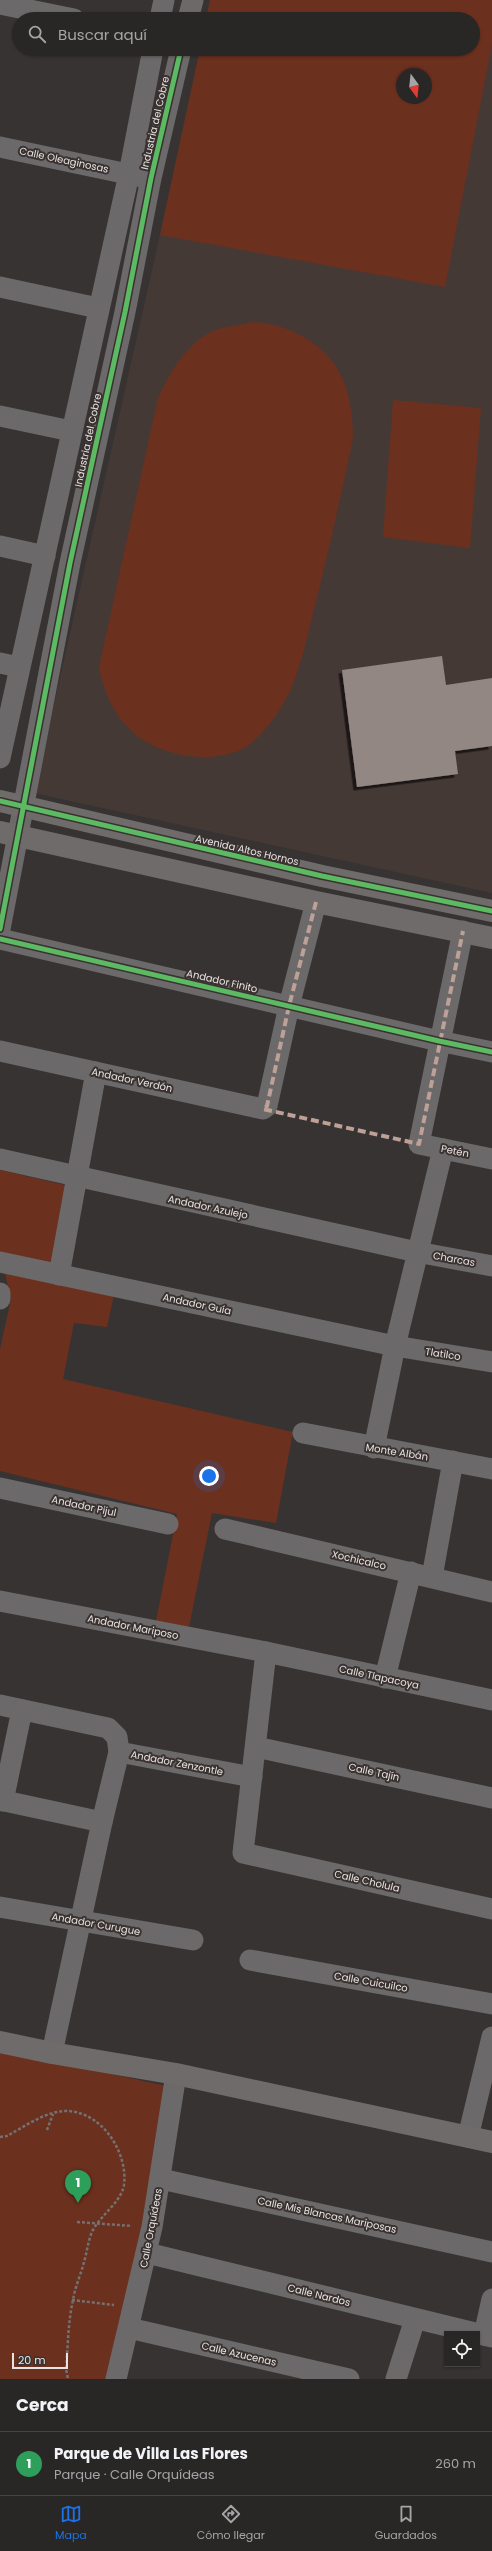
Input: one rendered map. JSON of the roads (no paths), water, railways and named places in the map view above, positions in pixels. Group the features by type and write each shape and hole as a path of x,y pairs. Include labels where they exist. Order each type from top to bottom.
{"street":[{"path":"161,12 164,0"},
{"path":"190,12 193,0"},
{"path":"0,4 39,12"},
{"name":"Industria del Cobre","path":"0,758 10,665 45,556 98,308 129,174 153,56"},
{"name":"Industria del Cobre","path":"0,929 10,834 23,807 70,563 124,319 151,178 180,56"},
{"name":"Calle Oleaginosas","path":"0,147 151,178"},
{"path":"0,287 98,308"},
{"path":"0,416 71,431"},
{"path":"0,546 45,556"},
{"name":"Avenida Altos Hornos","path":"0,802 322,876 492,911"},
{"path":"10,834 316,902 492,938"},
{"path":"289,1006 316,902"},
{"path":"439,1041 463,931"},
{"name":"Andador Finito","path":"0,940 492,1052"},
{"name":"Andador Verdón","path":"0,1051 263,1109 267,1106 289,1006"},
{"name":"Petén","path":"439,1041 419,1144 492,1158"},
{"path":"59,1275 75,1177 96,1072"},
{"path":"374,1448 395,1346 417,1252 444,1149"},
{"name":"Andador Azulejo","path":"0,1160 417,1252"},
{"name":"Charcas","path":"417,1252 492,1266"},
{"name":"Andador Guía","path":"0,1262 395,1346"},
{"path":"0,1293 0,1299"},
{"name":"Tlatilco","path":"395,1346 492,1362"},
{"name":"Monte Albán","path":"303,1433 374,1448 492,1469"},
{"path":"432,1577 453,1461"},
{"name":"Andador Pijul","path":"0,1488 168,1524"},
{"name":"Xochicalco","path":"225,1529 492,1592"},
{"path":"386,1678 411,1572"},
{"name":"Andador Mariposo","path":"0,1601 266,1652"},
{"path":"252,1777 266,1652"},
{"name":"Calle Tlapacoya","path":"266,1652 492,1700"},
{"name":"Andador Zenzontle","path":"0,1705 108,1728 118,1737 119,1752 252,1777"},
{"path":"22,1710 2,1800 102,1822"},
{"name":"Calle Tajín","path":"256,1747 492,1798"},
{"path":"52,2053 102,1822 119,1752"},
{"name":"Calle Cholula","path":"252,1777 243,1853 492,1909"},
{"name":"Andador Curugue","path":"0,1907 80,1922 193,1940"},
{"name":"Calle Cuicuilco","path":"250,1960 492,2004"},
{"path":"468,2137 492,2037"},
{"path":"0,2042 52,2053 176,2074 492,2142"},
{"name":"Calle Orquídeas","path":"116,2379 147,2253 161,2179 176,2074"},
{"name":"Calle Mis Blancas Mariposas","path":"161,2179 492,2252"},
{"name":"Calle Nardos","path":"147,2253 488,2336"},
{"path":"488,2336 492,2299"},
{"path":"396,2379 415,2319"},
{"name":"Calle Azucenas","path":"129,2328 349,2379"}],"place":[{"name":"Parque de Villa Las Flores","path":"78,2203"}]}
